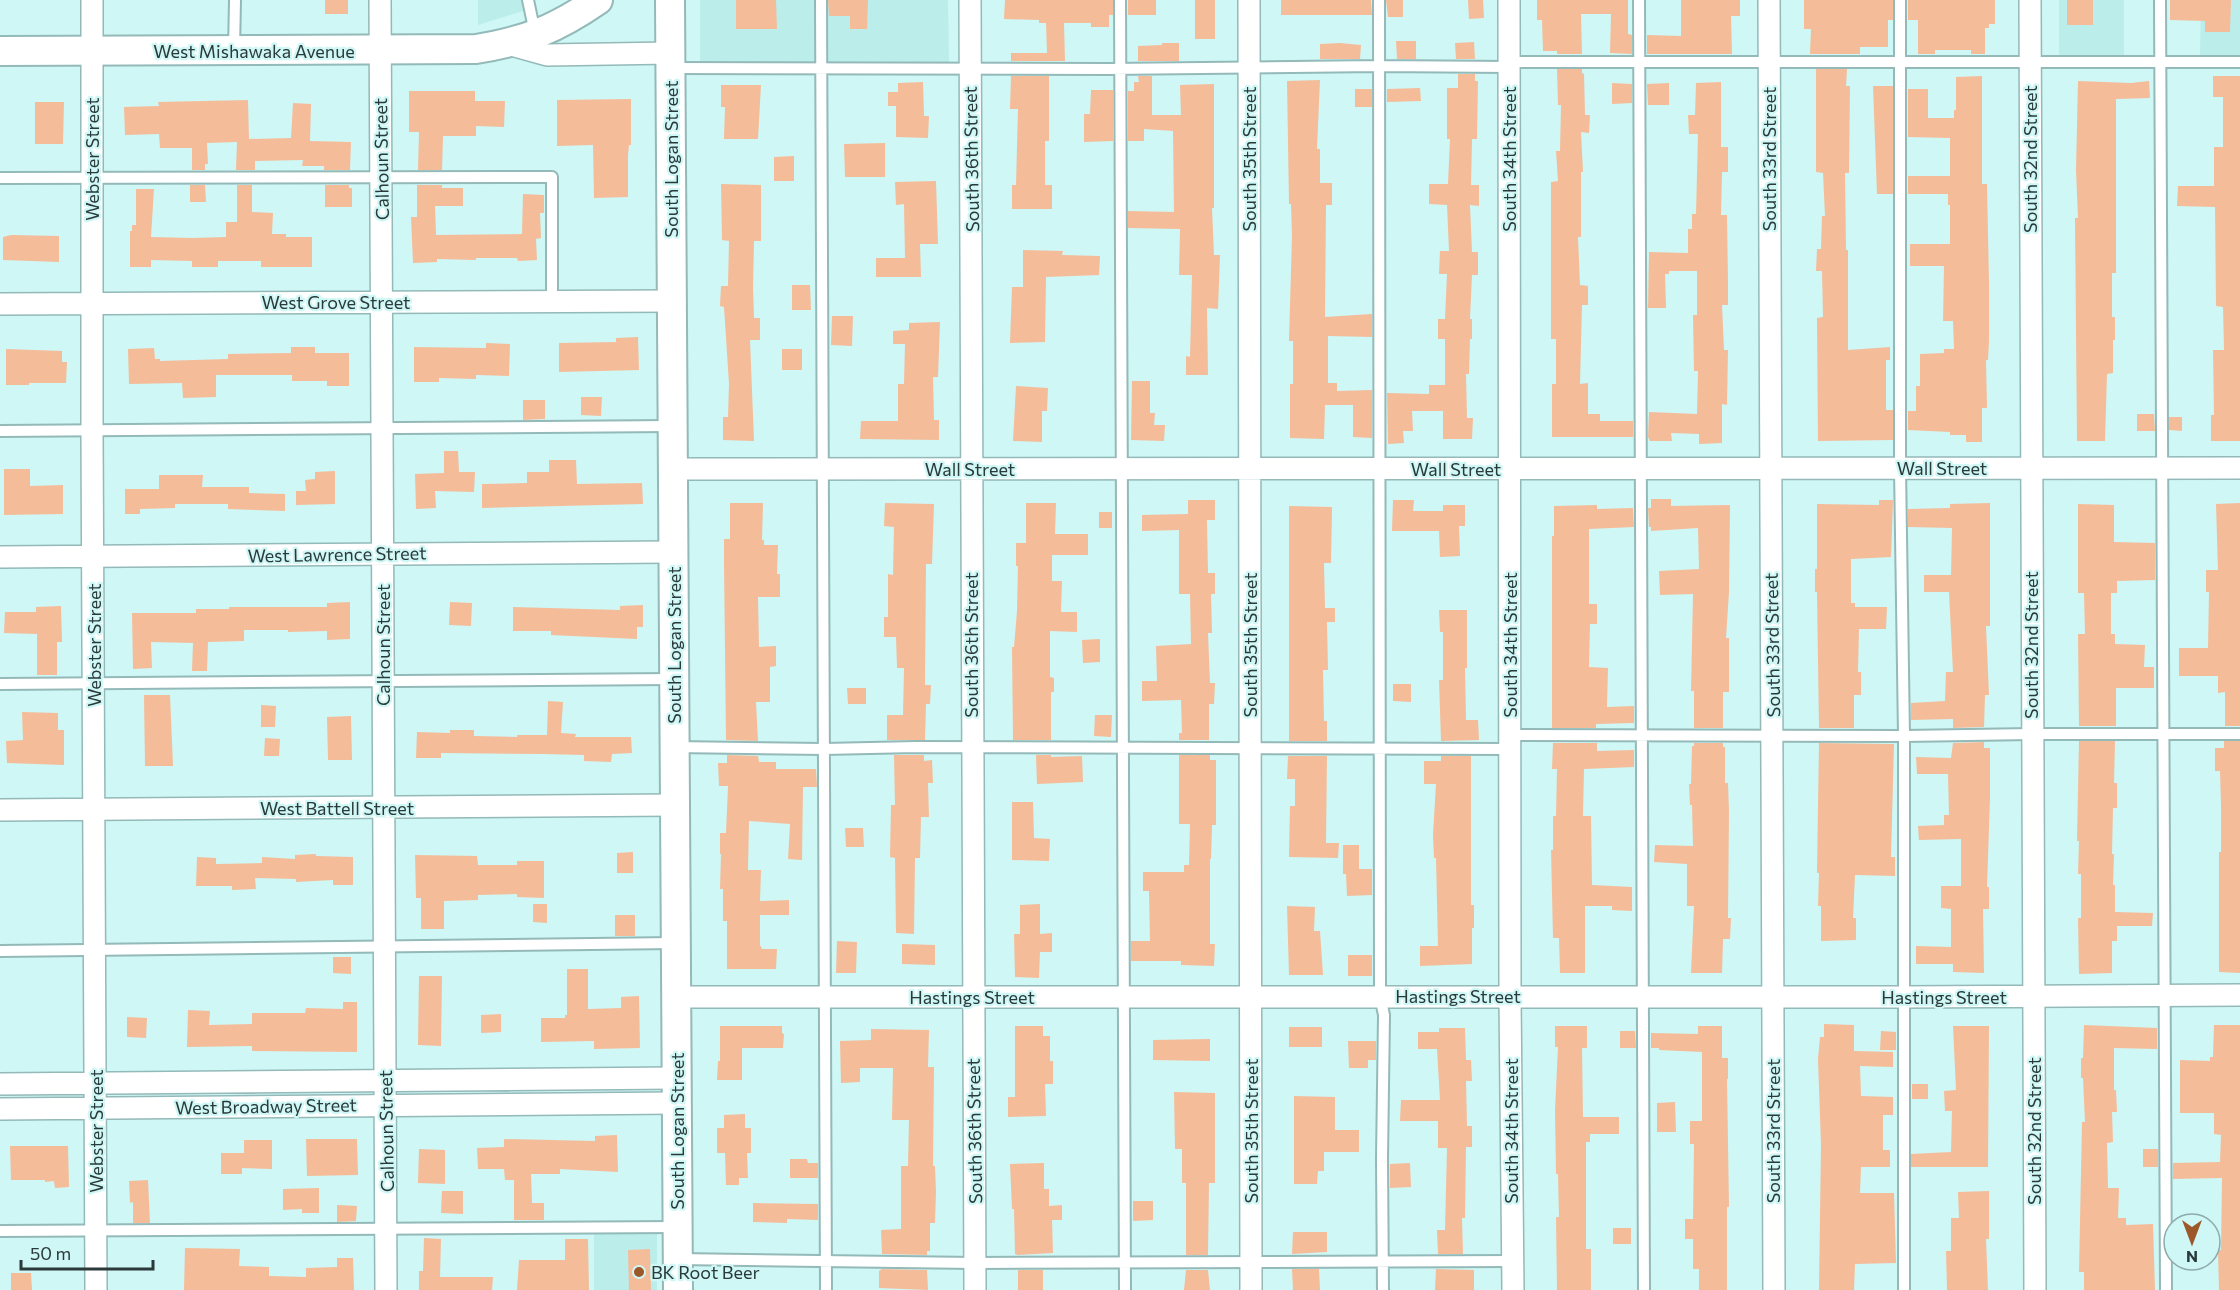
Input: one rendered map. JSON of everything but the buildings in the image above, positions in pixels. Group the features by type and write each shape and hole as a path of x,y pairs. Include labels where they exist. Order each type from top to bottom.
{"street":[{"name":"Webster Street","path":"92,0 96,1290"},
{"name":"Calhoun Street","path":"380,0 387,1290"},
{"name":"West Mishawaka Avenue","path":"0,51 476,50 535,36 565,22 598,0"},
{"name":"South Logan Street","path":"670,0 678,1290"},
{"name":"South 36th Street","path":"970,0 972,998 975,1290"},
{"name":"South 35th Street","path":"1249,0 1251,1290"},
{"name":"South 34th Street","path":"1509,0 1510,997 1513,1290"},
{"name":"South 33rd Street","path":"1769,0 1774,1290"},
{"name":"South 32nd Street","path":"2030,0 2030,468 2035,1290"},
{"name":"West Mishawaka Avenue","path":"508,44 547,55 671,61"},
{"name":"West Grove Street","path":"0,304 672,301"},
{"name":"Wall Street","path":"672,469 2240,468"},
{"name":"West Lawrence Street","path":"0,557 673,552"},
{"name":"West Battell Street","path":"0,810 674,805"},
{"name":"Hastings Street","path":"676,997 1903,998 2240,994"},
{"name":"West Broadway Street","path":"0,1084 385,1081 676,1090"},
{"name":"West Broadway Street","path":"0,1109 386,1105 676,1090"}],"lane":[{"path":"234,50 235,0"},
{"path":"528,0 535,36"},
{"path":"821,0 826,1290"},
{"path":"1120,0 1125,1290"},
{"path":"1379,0 1382,748 1380,996 1384,1015 1383,1290"},
{"path":"1639,0 1637,63 1644,1290"},
{"path":"1900,0 1904,1290"},
{"path":"2160,0 2166,1290"},
{"path":"671,61 822,67 970,68 1768,62 2240,62"},
{"path":"0,178 552,177 552,300"},
{"path":"0,430 672,426"},
{"path":"0,684 674,679"},
{"path":"674,747 1382,748 1640,735 2240,734"},
{"path":"0,951 675,943"},
{"path":"0,1231 677,1227"},
{"path":"677,1259 975,1263 1512,1261"}],"shaded area":[{"path":"478,0 522,0 523,11 478,25"},
{"path":"700,0 948,0 949,62 700,64"},
{"path":"2059,0 2124,0 2124,60 2059,59"},
{"path":"2201,0 2240,0 2240,59 2200,59"},
{"path":"594,1233 657,1233 657,1290 594,1290"}],"place":[{"name":"BK Root Beer","path":"639,1272"}]}
